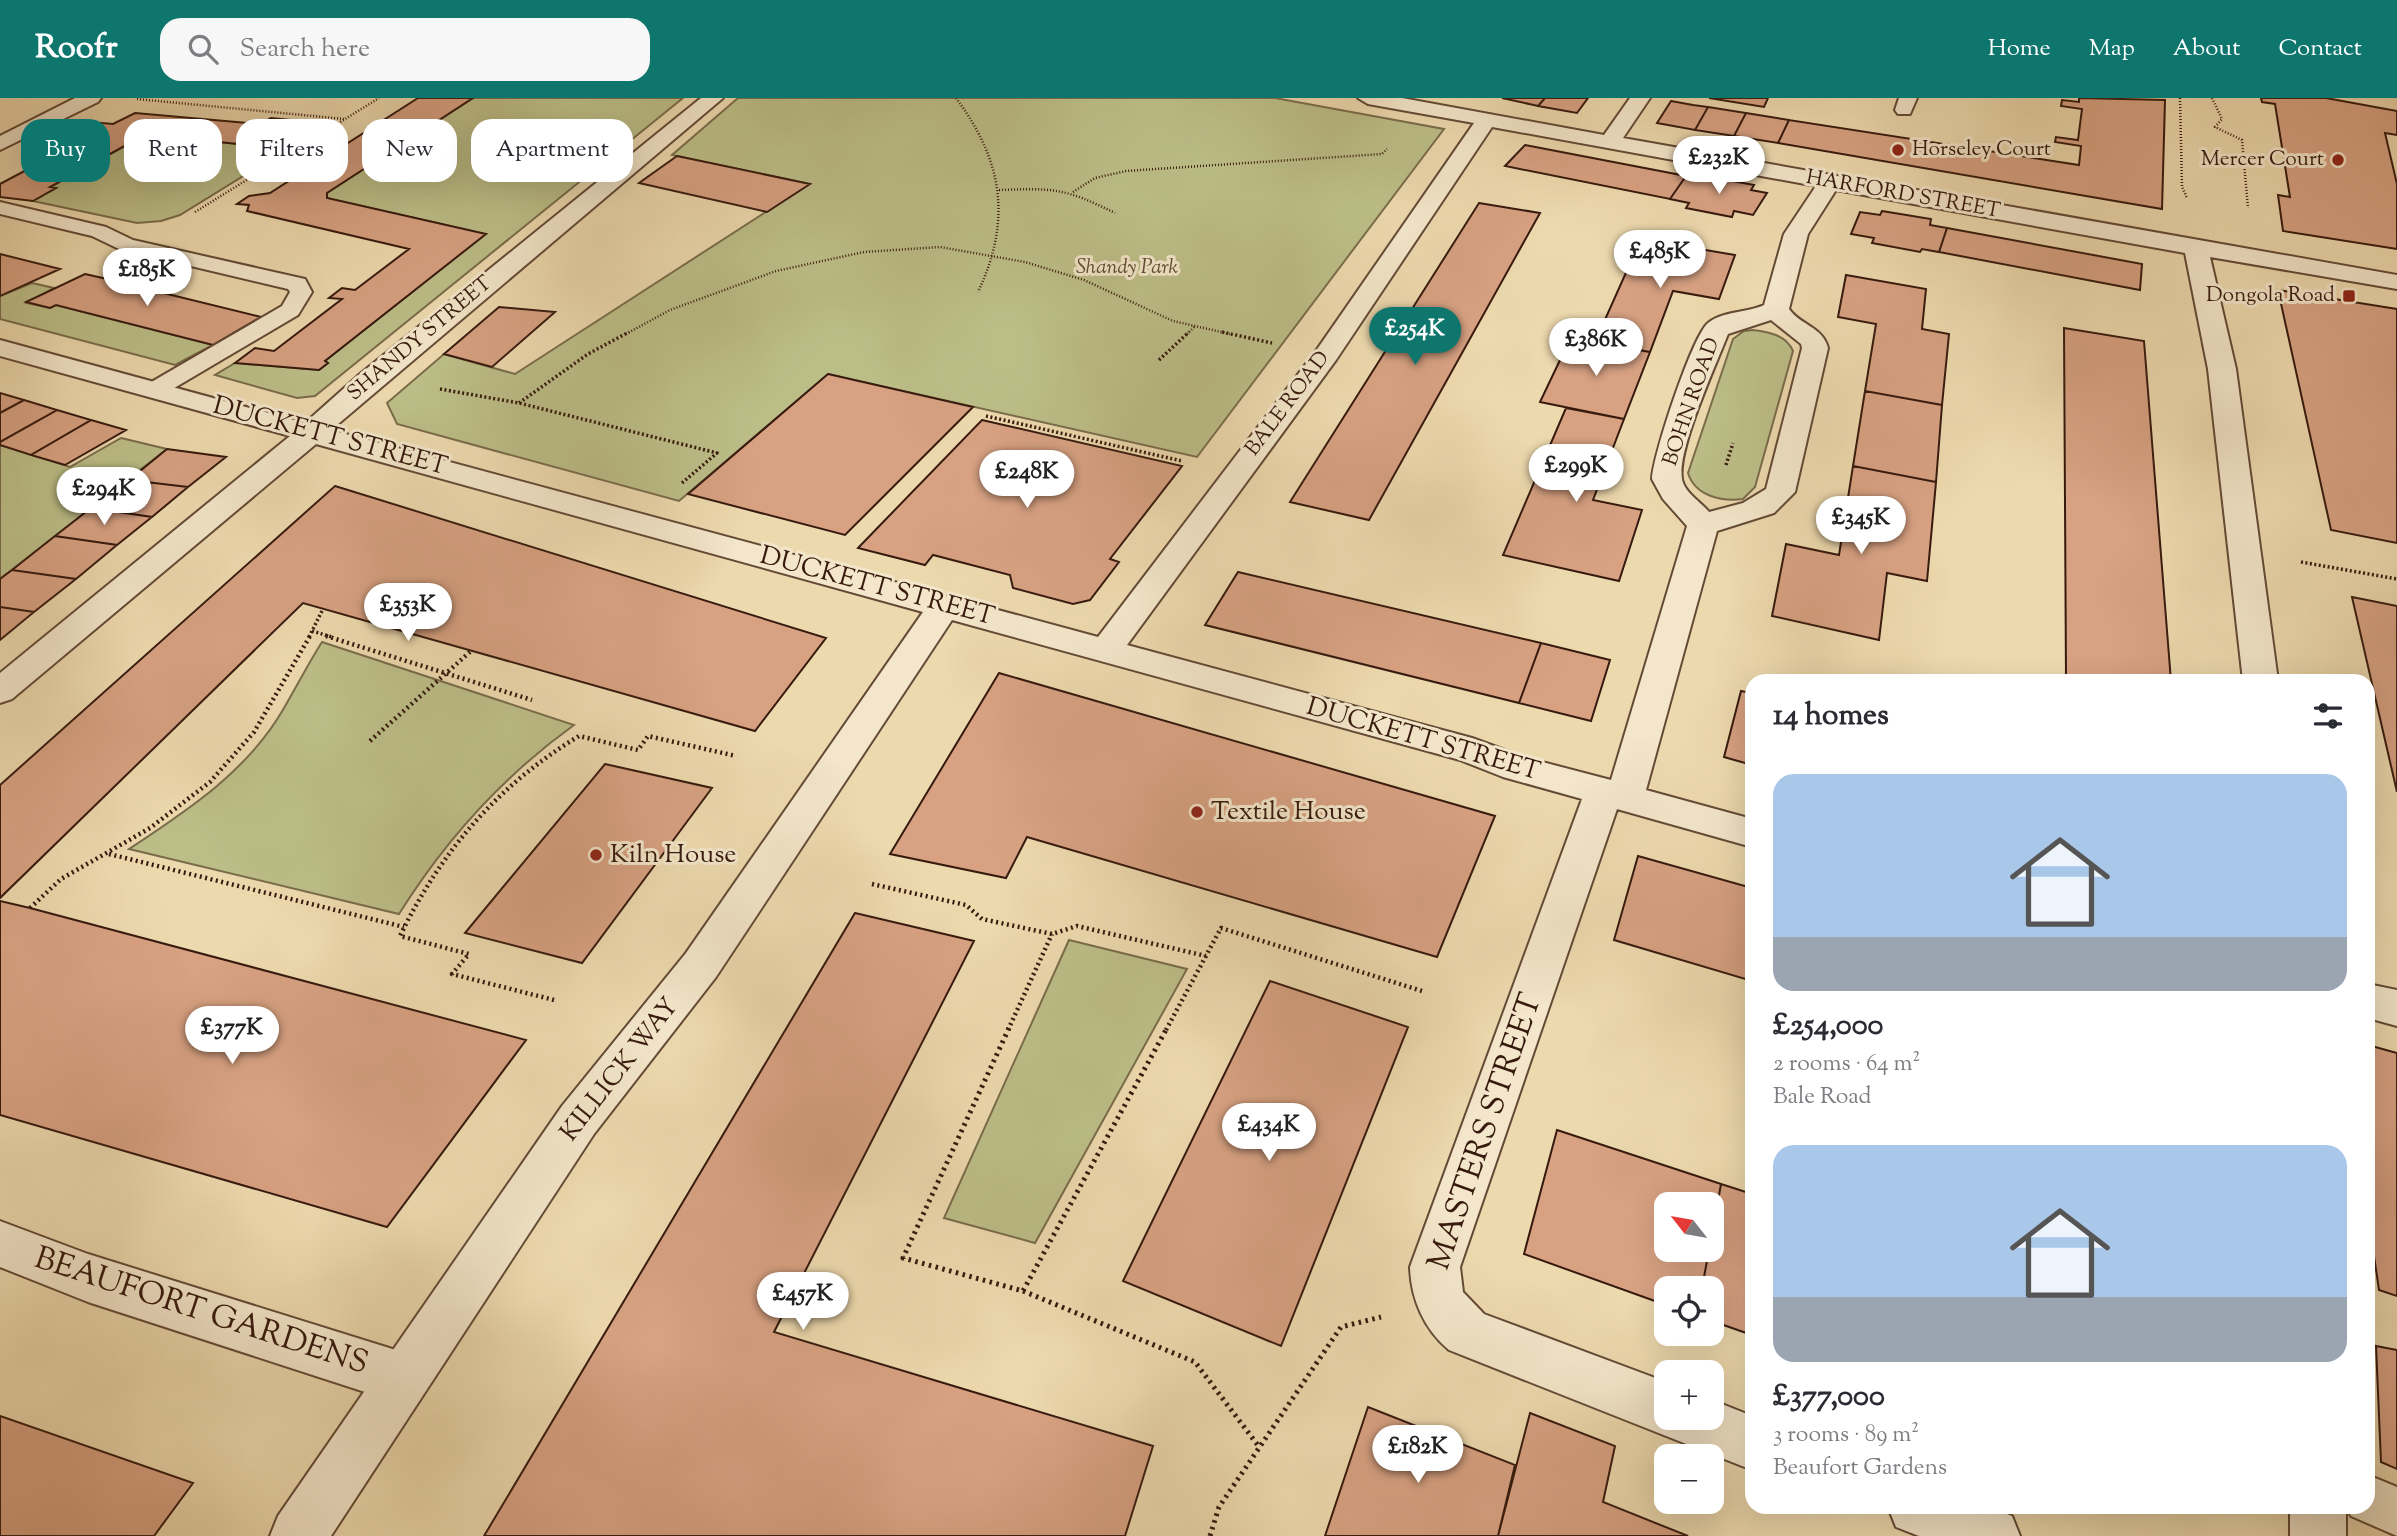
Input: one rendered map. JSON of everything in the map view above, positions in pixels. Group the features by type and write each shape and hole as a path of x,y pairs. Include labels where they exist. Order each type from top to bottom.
{"street":[{"path":"0,144 91,98"},
{"name":"SHANDY STREET","path":"0,691 312,432 370,380 713,98"},
{"name":"HARFORD STREET","path":"1368,98 2397,282"},
{"path":"1611,140 1640,98"},
{"name":"BALE ROAD","path":"1105,651 1326,354 1488,118"},
{"path":"1614,794 1703,526 1723,516 1754,511 1772,503 1780,492 1815,348 1812,340 1784,321 1776,309 1796,234 1830,182"},
{"path":"2196,247 2222,369 2260,674"},
{"name":"BOHN ROAD","path":"1703,526 1667,481 1666,469 1681,424 1716,330 1723,324 1760,317 1776,309"},
{"name":"DUCKETT STREET","path":"0,348 945,605 1472,751 1516,768 1745,831"},
{"name":"KILLICK WAY","path":"298,1536 578,1120 701,965 945,605"},
{"name":"MASTERS STREET","path":"1440,1301 1435,1286 1435,1268 1614,794"},
{"path":"2375,1003 2397,1008"},
{"name":"BEAUFORT GARDENS","path":"0,1244 88,1278 402,1378"},
{"path":"1440,1301 1452,1321 1467,1332 1654,1404"},
{"path":"1718,1430 1745,1440"},
{"path":"1934,1514 1992,1536"},
{"path":"2318,1514 2318,1536"}],"lane":[{"path":"0,208 99,231 137,248 297,284 301,292 299,300 277,319 156,389"},
{"path":"2375,1502 2397,1512"}],"path":[{"path":"130,98 345,119 379,98"},
{"path":"956,98 987,143 999,190 1000,213 993,256 978,292"},
{"path":"2180,98 2182,187 2187,192 2187,206"},
{"path":"2212,98 2222,119 2215,127 2242,140 2249,218"},
{"path":"1073,192 1095,178 1126,172 1382,154 1392,145"},
{"path":"137,248 243,182"},
{"path":"999,190 1052,188 1073,192 1115,213"},
{"path":"519,403 587,354 683,304 776,271 864,252 897,249 940,247 993,256 1070,275 1146,310 1195,327 1326,354"},
{"path":"1159,360 1195,327"},
{"path":"370,380 410,384 519,403 718,453 637,522"},
{"path":"986,416 1184,461"},
{"path":"2245,551 2397,579"},
{"path":"30,908 64,877 108,854 199,793 236,758 288,682 323,609"},
{"path":"312,631 532,700"},
{"path":"370,741 471,651"},
{"path":"554,1000 452,974 469,954 400,936 435,874 465,834 526,772 555,749 579,736 638,750 648,736 736,756"},
{"path":"108,854 404,927"},
{"path":"872,884 966,905 982,919 1052,934 1077,926 1206,956"},
{"path":"1023,1291 1221,928 1422,992"},
{"path":"1052,934 903,1258 1023,1291 1195,1362 1260,1448"},
{"name":"MASTERS STREET","path":"1210,1536 1219,1507 1341,1327 1440,1301"}],"green space":[{"path":"473,98 683,98 633,138 633,119 471,119 471,182 579,182 315,396 297,398 215,375 235,363 319,370 328,363 325,361 485,234 327,198 327,193 348,182 362,170 362,182 457,182 457,119 441,119"},
{"name":"Shandy Park","path":"738,98 1275,98 1444,129 1197,457 828,374 679,501 397,424 387,403 444,354 515,374 809,184 672,155"},
{"path":"222,142 236,144 236,180 180,215 161,221 137,223 33,201 55,188 50,187 59,182 110,182 110,154 124,146 124,182 222,182"},
{"path":"32,283 54,288 27,303 50,308 56,305 213,345 175,365 0,319 0,296"},
{"path":"1753,330 1781,338 1793,351 1755,487 1743,499 1718,498 1697,487 1688,473 1733,339 1744,331"},
{"path":"121,438 167,449 0,579 0,445 70,467"},
{"path":"322,642 574,725 523,766 477,811 436,860 399,914 129,849 215,788 253,751 284,708"},
{"path":"1069,940 1187,969 1035,1243 944,1218"}],"building":[{"path":"418,98 473,98 441,119 385,119"},
{"path":"1502,98 1545,98 1538,106"},
{"path":"1545,98 1588,98 1577,113 1538,106"},
{"path":"1709,98 1768,98 1764,107"},
{"name":"Horseley Court","path":"2079,98 2165,100 2162,209 1778,143 1789,120 2079,165 2081,146 2055,142 2056,137 2078,140 2082,109 2061,106 2062,100 2079,102"},
{"name":"Mercer Court","path":"2261,98 2326,98 2397,111 2397,135 2385,133 2397,184 2397,249 2283,231 2278,195 2290,197 2275,104 2262,102"},
{"path":"1671,101 1708,107 1695,130 1657,123"},
{"path":"1708,107 1746,113 1734,136 1695,130"},
{"path":"135,113 203,119 124,119 124,146 110,154 110,124"},
{"path":"1746,113 1789,120 1778,143 1734,136"},
{"path":"222,121 236,122 236,144 222,142"},
{"path":"362,134 362,170 348,179 348,143"},
{"path":"1525,145 1686,176 1670,199 1505,166"},
{"path":"677,156 810,184 767,212 639,183"},
{"path":"21,173 21,182 59,182 50,187 56,188 33,201 0,197 0,184"},
{"path":"1686,176 1704,180 1706,176 1754,185 1751,190 1767,193 1753,215 1734,211 1732,217 1686,208 1689,203 1670,199"},
{"path":"287,182 344,182 327,193 327,198 486,234 325,361 328,363 319,370 235,363 255,348 274,351 342,299 329,298 342,288 355,290 409,249 247,211 249,205 237,204 249,196 270,193"},
{"path":"1479,203 1540,213 1369,520 1290,502"},
{"path":"1882,211 1931,219 1930,225 1947,228 1939,252 1922,249 1920,252 1872,243 1874,238 1851,234 1860,212 1880,215"},
{"path":"1947,228 2142,264 2140,290 1939,252"},
{"path":"1641,239 1735,255 1719,299 1673,291 1650,352 1595,342"},
{"path":"0,254 60,269 0,296"},
{"path":"85,274 129,284 142,278 156,281 151,283 156,285 147,289 261,317 213,345 56,305 50,308 26,302"},
{"path":"1846,275 1926,289 1922,329 1949,334 1942,405 1865,391 1876,324 1838,317"},
{"path":"2278,290 2397,309 2397,543 2331,530"},
{"path":"499,307 555,312 492,367 444,354"},
{"path":"2064,328 2144,341 2170,674 2066,674"},
{"path":"1571,337 1650,352 1624,419 1540,402"},
{"path":"828,374 973,407 845,535 688,494"},
{"path":"1865,391 1942,405 1936,482 1853,466"},
{"path":"0,393 24,400 0,413"},
{"path":"24,400 57,410 0,442 0,413"},
{"path":"1566,408 1624,419 1593,500 1642,510 1619,581 1503,555"},
{"path":"57,410 91,420 31,455 0,445 0,442"},
{"path":"91,420 126,430 65,465 31,455"},
{"path":"982,420 1182,466 1110,559 1119,562 1090,600 1073,604 1013,588 1010,575 933,555 925,565 858,548"},
{"path":"167,449 226,457 188,487 129,480"},
{"path":"1853,466 1936,482 1927,581 1887,573 1879,640 1772,616 1786,544 1839,555"},
{"path":"129,480 188,487 152,517 91,508"},
{"path":"335,486 826,638 755,731 303,603 0,898 0,785"},
{"path":"91,508 152,517 117,545 55,536"},
{"path":"55,536 117,545 76,579 12,570"},
{"path":"12,570 76,579 34,612 0,607 0,579"},
{"path":"1238,572 1541,643 1519,703 1205,625"},
{"path":"2352,597 2397,606 2397,792 2375,697 2375,674 2370,674"},
{"path":"0,607 34,612 0,640"},
{"path":"1541,643 1610,660 1591,721 1519,703"},
{"name":"Textile House","path":"999,673 1495,816 1437,957 1027,837 1006,878 890,854"},
{"path":"1741,691 1745,692 1745,763 1724,757"},
{"name":"Kiln House","path":"605,764 712,788 582,963 465,933"},
{"path":"1638,856 1745,886 1745,979 1614,940"},
{"path":"0,901 526,1040 387,1227 0,1115"},
{"path":"855,913 974,941 774,1332 1153,1446 1125,1536 484,1536"},
{"path":"1270,981 1408,1027 1281,1346 1123,1281"},
{"path":"2375,1047 2397,1053 2397,1296 2379,1290 2375,1263"},
{"path":"1557,1130 1721,1184 1720,1192 1654,1192 1654,1262 1707,1262 1704,1276 1654,1276 1654,1301 1524,1254"},
{"path":"1721,1184 1745,1192 1745,1333 1724,1325 1724,1276 1704,1276 1707,1262 1724,1262 1724,1192 1720,1192"},
{"path":"2376,1346 2397,1350 2397,1469 2381,1462"},
{"path":"1368,1407 1515,1465 1498,1536 1325,1536"},
{"path":"1530,1413 1615,1446 1603,1502 1688,1536 1498,1536"},
{"path":"0,1416 193,1483 154,1536 0,1536"}],"place":[{"name":"Horseley Court","path":"1898,150"},
{"name":"Mercer Court","path":"2338,160"},
{"name":"Dongola Road","path":"2349,296"},
{"name":"Textile House","path":"1197,812"},
{"name":"Kiln House","path":"596,855"}]}
